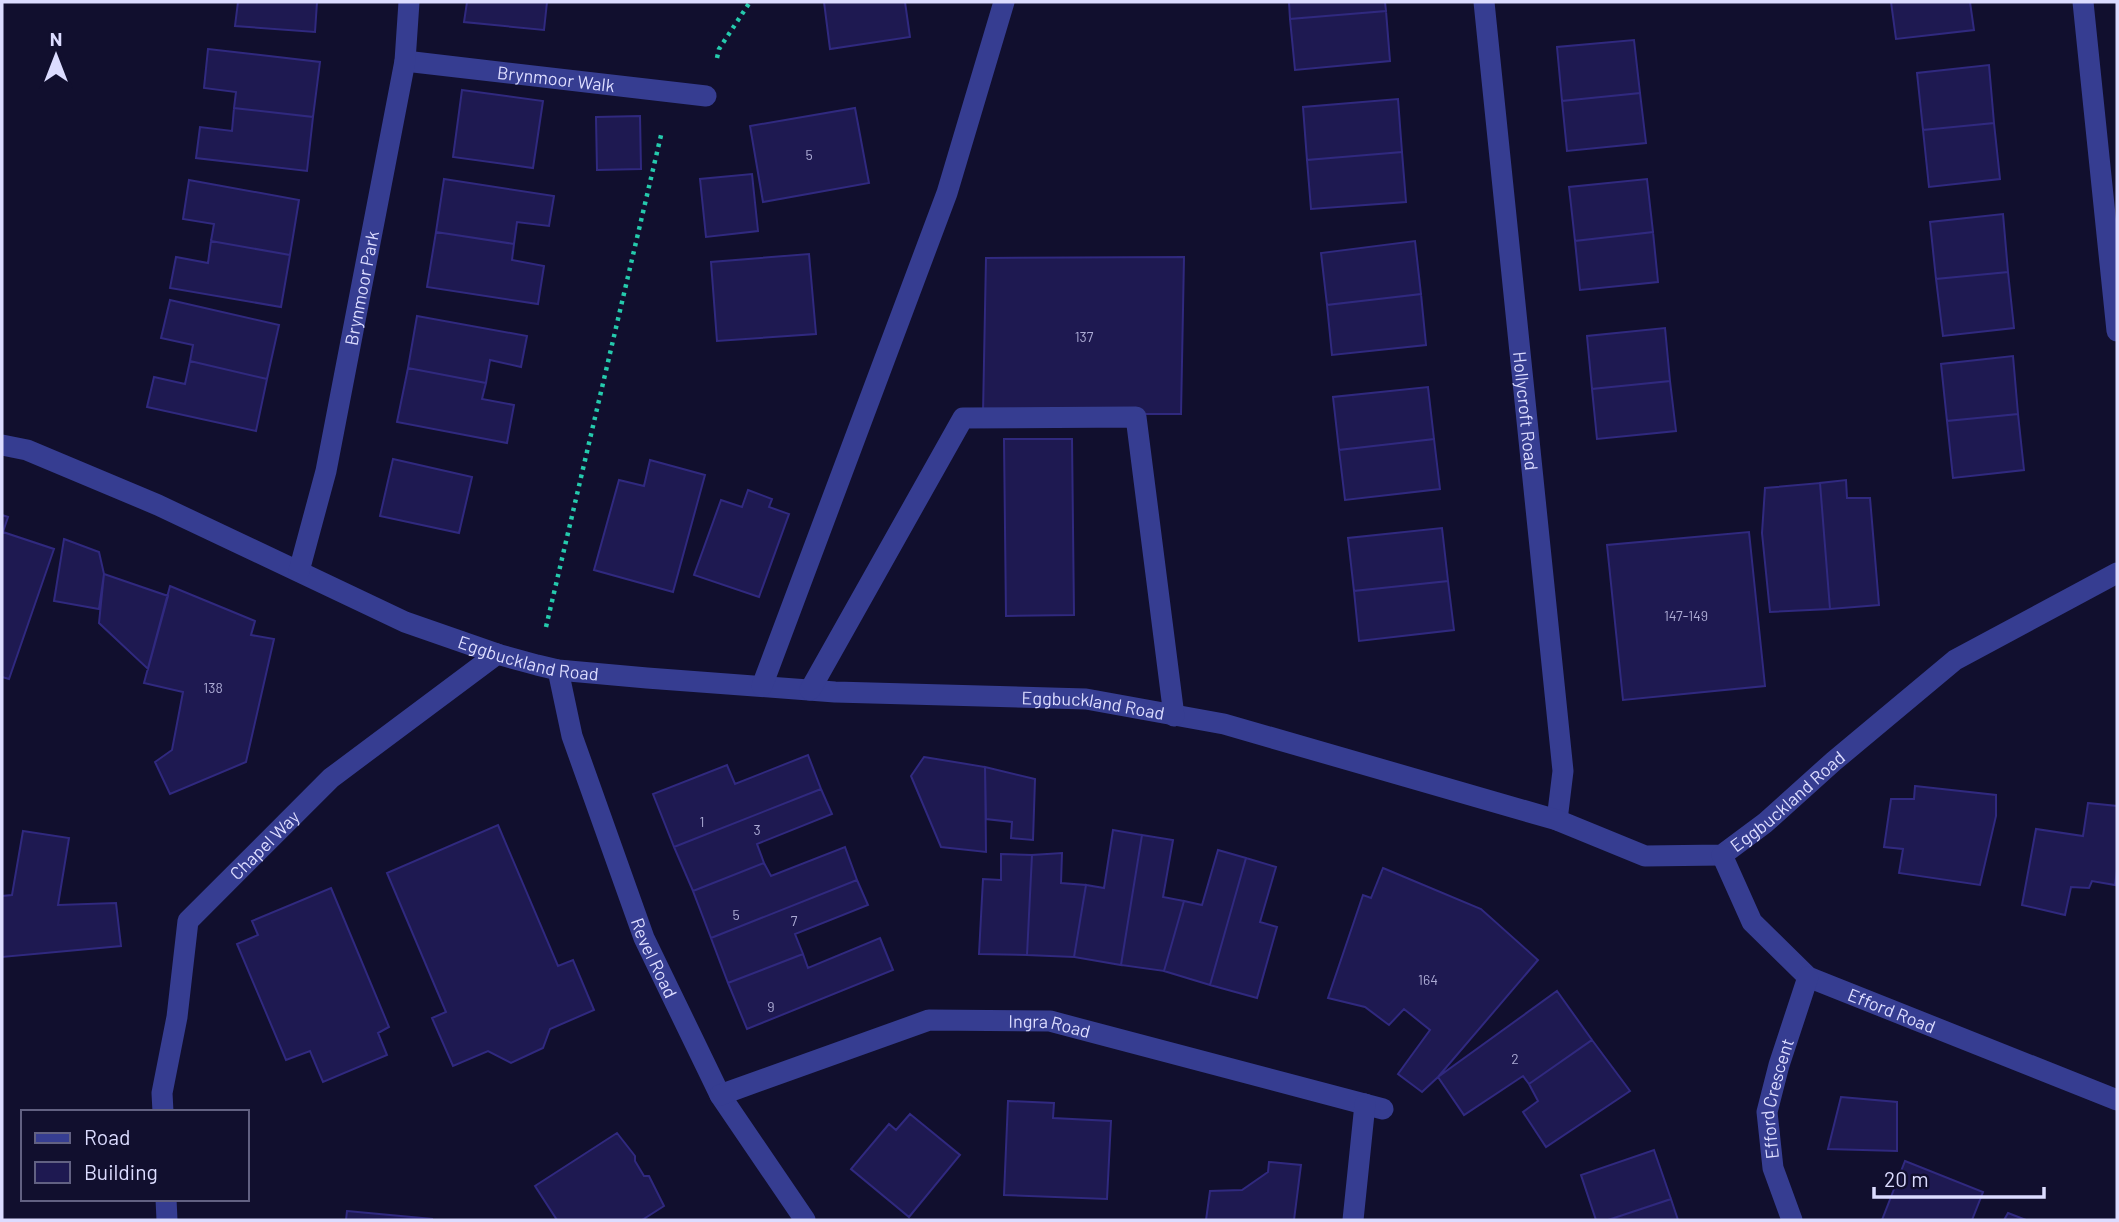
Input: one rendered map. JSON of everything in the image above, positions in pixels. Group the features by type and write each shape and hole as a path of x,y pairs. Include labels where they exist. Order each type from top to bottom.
{"street":[{"name":"Brynmoor Park","path":"299,571 326,471 405,61 409,2"},
{"path":"762,686 947,193 1004,2"},
{"name":"Hollycroft Road","path":"1484,2 1563,771 1557,820"},
{"path":"2083,2 2117,331"},
{"name":"Brynmoor Walk","path":"405,61 706,96"},
{"path":"810,690 963,418 1136,417 1174,716"},
{"name":"Eggbuckland Road","path":"2,445 27,450 108,484 405,622 547,668 810,690 1086,699 1224,724 1557,820 1645,856 1721,855 1765,823 1833,761 1955,660 2117,573"},
{"name":"Chapel Way","path":"163,1110 162,1093 177,1017 188,920 331,778 497,654"},
{"name":"Revel Road","path":"547,668 644,937 720,1095 805,1220"},
{"name":"Efford Road","path":"1721,855 1752,922 1808,977 2117,1100"},
{"name":"Efford Crescent","path":"1792,1220 1773,1168 1767,1112 1779,1065 1808,977"},
{"name":"Ingra Road","path":"720,1095 929,1020 1050,1021 1374,1107 1353,1220"},
{"path":"166,1201 167,1220"}],"path":[{"path":"706,96 719,49 750,2"},
{"path":"547,668 671,93"}],"building":[{"path":"238,2 317,2 315,32 235,26"},
{"path":"467,2 547,2 544,30 464,22"},
{"path":"824,2 905,2 910,37 830,49"},
{"path":"1289,2 1385,2 1386,11 1290,19"},
{"path":"1891,2 1970,2 1974,30 1896,39"},
{"path":"1386,11 1390,61 1295,70 1290,19"},
{"path":"1634,40 1640,93 1562,101 1557,47"},
{"path":"208,49 320,62 313,117 234,108 236,92 204,88"},
{"path":"1989,65 1994,123 1923,130 1917,73"},
{"path":"462,90 543,101 533,168 453,157"},
{"path":"1640,93 1646,143 1567,151 1562,101"},
{"path":"1398,99 1402,152 1307,160 1303,107"},
{"path":"234,108 313,117 307,171 196,158 200,127 232,131"},
{"path":"855,108 869,183 763,202 750,126"},
{"path":"640,116 641,169 597,170 596,117"},
{"path":"1994,123 2000,179 1929,187 1923,130"},
{"path":"1402,152 1406,202 1311,209 1307,160"},
{"path":"752,174 758,231 706,237 700,179"},
{"path":"444,179 554,196 549,226 517,222 514,244 436,232"},
{"path":"1647,179 1653,232 1575,241 1569,187"},
{"path":"189,180 299,200 290,255 211,241 214,224 183,219"},
{"path":"2003,214 2008,272 1936,279 1930,222"},
{"path":"436,232 514,244 512,260 544,266 538,304 427,287"},
{"path":"1653,232 1658,282 1580,290 1575,241"},
{"path":"211,241 290,255 281,307 170,288 176,257 208,263"},
{"path":"1415,241 1421,294 1327,305 1321,253"},
{"path":"809,254 816,334 717,341 711,262"},
{"path":"1184,257 1181,414 983,414 986,258"},
{"path":"2008,272 2014,328 1943,336 1936,279"},
{"path":"1421,294 1426,345 1332,355 1327,305"},
{"path":"170,300 279,325 267,379 190,361 193,345 161,338"},
{"path":"417,316 527,336 521,367 490,360 486,383 408,368"},
{"path":"1665,328 1670,381 1592,389 1587,336"},
{"path":"2013,356 2018,414 1947,421 1941,364"},
{"path":"190,361 267,379 256,431 147,407 154,377 185,384"},
{"path":"408,368 486,383 482,399 514,405 507,443 397,422"},
{"path":"1670,381 1676,431 1597,439 1592,389"},
{"path":"1428,387 1434,439 1339,450 1333,397"},
{"path":"2018,414 2024,470 1953,478 1947,421"},
{"path":"1004,439 1072,439 1074,615 1006,616"},
{"path":"1434,439 1440,489 1345,500 1339,450"},
{"path":"393,459 472,477 459,533 380,516"},
{"path":"650,460 705,475 673,592 594,570 619,480 644,486"},
{"path":"1846,480 1847,498 1870,498 1879,605 1830,609 1820,483"},
{"path":"1820,483 1830,609 1770,612 1762,533 1765,488"},
{"path":"748,490 772,499 769,507 789,514 759,597 694,575 721,500 742,507"},
{"path":"2,515 8,517 3,532 54,549 9,679 2,677"},
{"path":"1442,528 1448,581 1354,591 1348,538"},
{"path":"1749,532 1765,686 1623,700 1607,545"},
{"path":"64,539 99,552 104,574 99,609 54,601"},
{"path":"104,574 168,596 148,669 99,623"},
{"path":"1448,581 1454,630 1359,641 1354,591"},
{"path":"170,586 255,621 251,635 274,639 246,762 170,794 155,762 172,750 183,692 144,683"},
{"path":"808,755 821,789 674,847 653,794 727,765 735,784"},
{"path":"924,757 985,767 986,852 941,847 911,776"},
{"path":"985,767 1035,779 1033,840 1011,838 1012,822 986,819"},
{"path":"1915,786 1996,795 1996,816 1980,885 1899,873 1903,849 1884,847 1891,799 1914,799"},
{"path":"821,789 832,814 757,844 764,863 693,891 674,847"},
{"path":"2088,803 2117,806 2115,885 2092,881 2089,888 2071,887 2065,915 2022,905 2036,829 2083,836"},
{"path":"498,825 558,966 573,960 594,1010 550,1029 543,1048 511,1063 488,1051 453,1066 432,1018 446,1012 387,873"},
{"path":"1113,830 1142,835 1121,965 1074,957 1086,885 1104,888"},
{"path":"23,831 69,838 58,905 116,903 121,946 2,957 2,896 12,895"},
{"path":"1142,835 1173,840 1163,897 1184,901 1164,971 1121,965"},
{"path":"845,847 857,880 711,938 693,891 764,863 771,876"},
{"path":"1218,850 1246,858 1210,985 1164,971 1184,901 1202,905"},
{"path":"1062,853 1061,883 1086,885 1074,957 1027,955 1032,855"},
{"path":"1001,854 1032,855 1027,955 979,954 983,879 1001,880"},
{"path":"1246,858 1276,867 1260,922 1277,927 1257,998 1210,985"},
{"path":"1383,868 1481,909 1538,960 1438,1077 1422,1092 1398,1074 1430,1030 1404,1009 1389,1025 1365,1007 1328,998 1363,895 1371,898"},
{"path":"857,880 868,905 795,934 803,954 728,983 711,938"},
{"path":"331,888 389,1027 378,1033 387,1055 323,1082 310,1051 286,1060 237,944 258,935 252,921"},
{"path":"880,938 893,970 747,1029 728,983 803,954 808,968"},
{"path":"1557,991 1592,1040 1529,1084 1523,1076 1464,1115 1438,1077"},
{"path":"1592,1040 1630,1091 1546,1147 1523,1112 1538,1101 1529,1084"},
{"path":"1841,1097 1897,1102 1897,1151 1828,1149"},
{"path":"1008,1101 1054,1103 1053,1118 1111,1121 1107,1199 1004,1195"},
{"path":"910,1114 960,1155 909,1217 851,1169 889,1124 896,1130"},
{"path":"617,1133 635,1156 644,1176 649,1176 664,1206 642,1220 557,1220 535,1186"},
{"path":"1654,1150 1671,1199 1608,1220 1596,1220 1581,1175"},
{"path":"1905,1161 1983,1192 1972,1220 1882,1220"},
{"path":"1269,1162 1301,1165 1294,1220 1206,1220 1210,1191 1242,1190 1268,1172"},
{"path":"1671,1199 1678,1220 1608,1220"},
{"path":"347,1211 433,1219 346,1220"},
{"path":"2008,1213 2026,1220 2004,1220"}]}
